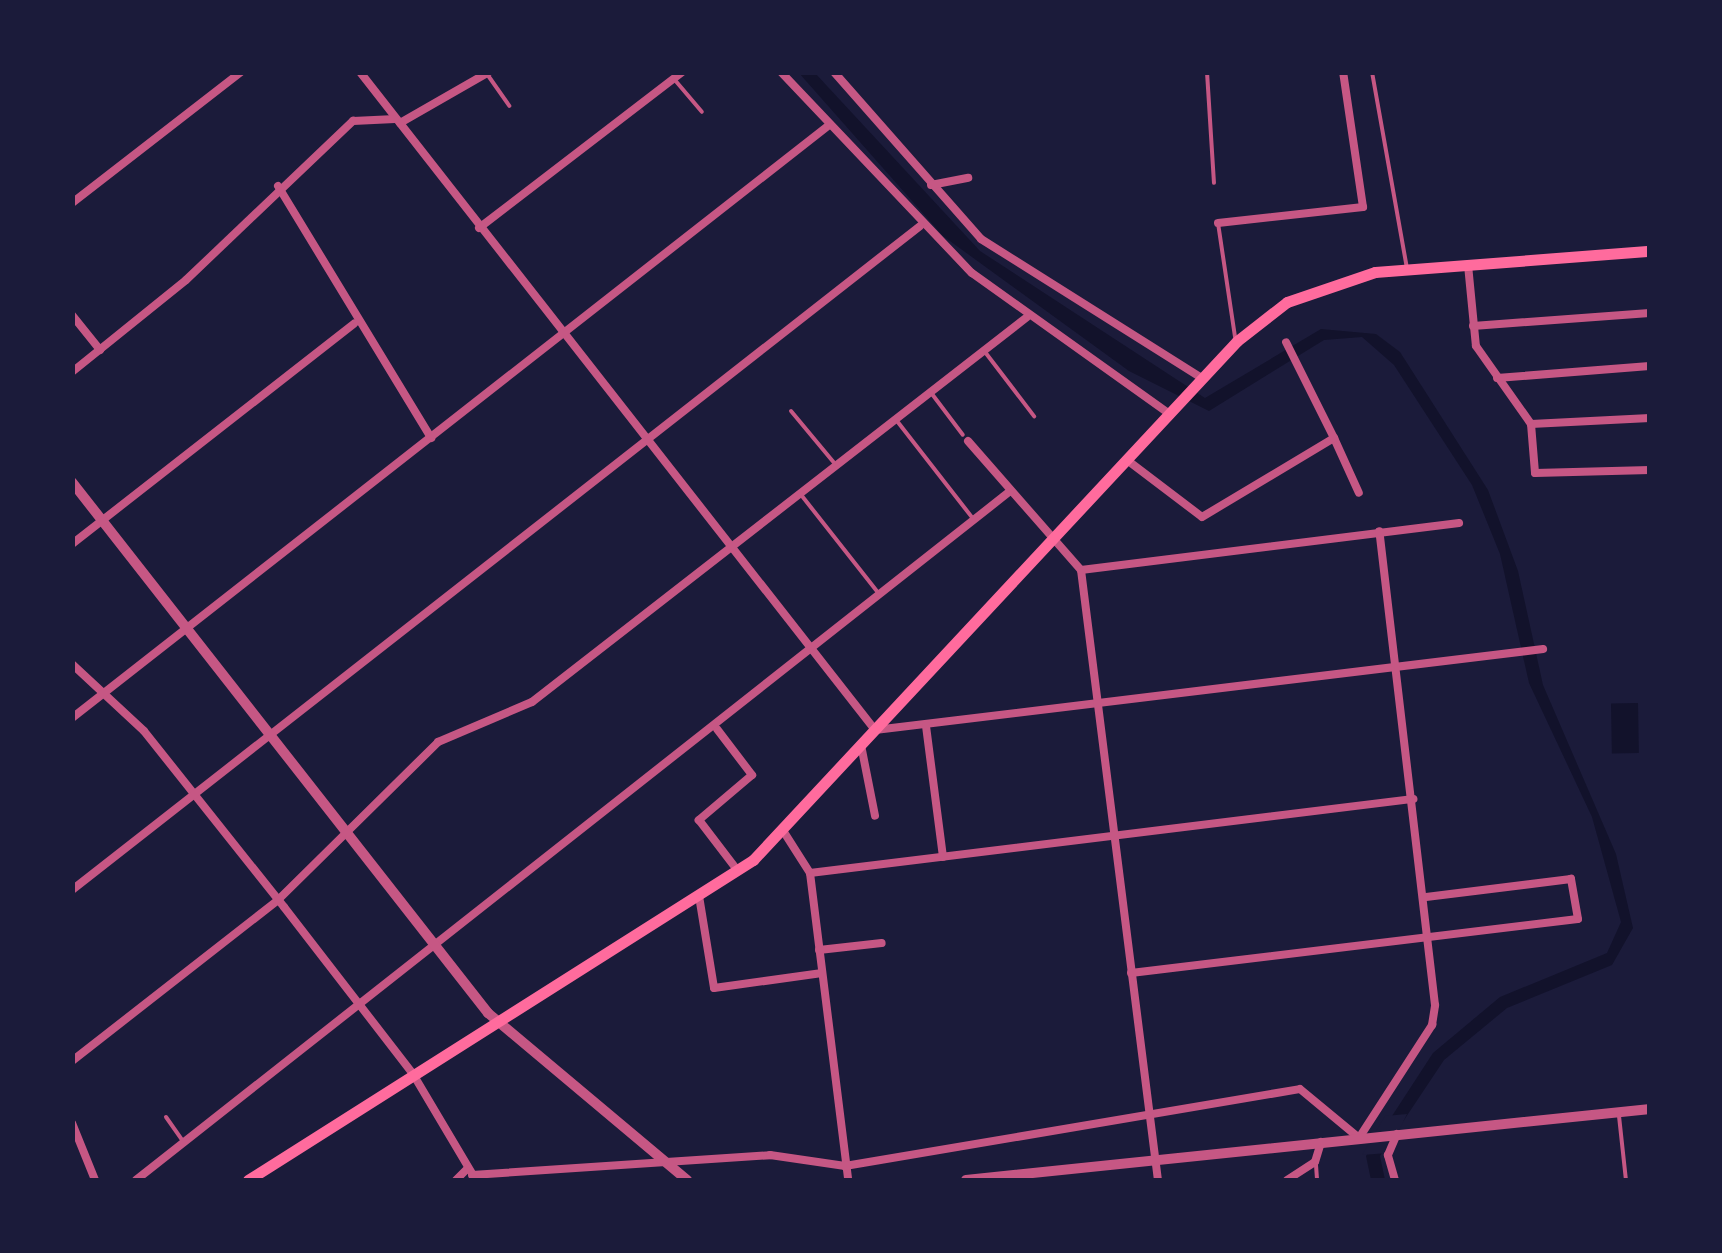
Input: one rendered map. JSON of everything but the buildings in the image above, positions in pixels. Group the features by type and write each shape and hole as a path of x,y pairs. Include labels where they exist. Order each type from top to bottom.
{"main road":[{"path":"248,1180 738,870 782,829 1238,342 1312,289 1407,269 1650,251"}],"street":[{"path":"72,204 241,72"},
{"path":"360,72 875,730 1543,649"},
{"path":"781,72 920,226 1027,317 1174,412"},
{"path":"834,72 981,239 1199,383"},
{"path":"1218,224 1363,206 1343,72"},
{"path":"72,372 353,122 398,121 488,73"},
{"path":"480,228 678,76"},
{"path":"72,718 566,336 829,125"},
{"path":"930,185 968,178"},
{"path":"278,186 314,232 354,324 431,438"},
{"path":"72,890 920,226"},
{"path":"1468,264 1474,326 1497,378 1531,424 1535,473 1650,470"},
{"path":"72,314 100,350"},
{"path":"1474,326 1650,314"},
{"path":"72,1061 278,900 344,828 438,742 532,702 1027,317"},
{"path":"72,544 354,324"},
{"path":"1288,344 1359,493"},
{"path":"1497,378 1650,366"},
{"path":"1531,424 1650,418"},
{"path":"966,438 1009,492 1081,570 1158,1180"},
{"path":"1128,460 1202,517 1334,438"},
{"path":"72,482 497,1022 687,1180"},
{"path":"136,1180 717,728 1009,492"},
{"path":"1081,570 1459,523"},
{"path":"1363,1137 1432,1025 1426,897 1378,532"},
{"path":"72,664 107,692 278,900 413,1074 472,1175"},
{"path":"926,726 943,856"},
{"path":"717,728 752,775 699,820 738,870"},
{"path":"861,744 875,816"},
{"path":"810,873 1413,800"},
{"path":"782,829 810,873 848,1180"},
{"path":"1131,973 1578,918 1571,879 1426,897"},
{"path":"699,896 714,988 822,973"},
{"path":"819,950 882,943"},
{"path":"456,1180 472,1175 770,1155 845,1166 1147,1108 1300,1089 1363,1137"},
{"path":"966,1180 1650,1109"},
{"path":"72,1123 94,1180"},
{"path":"1395,1180 1388,1155 1399,1133"},
{"path":"1287,1180 1315,1162 1321,1142"}],"lane":[{"path":"1206,72 1214,183"},
{"path":"1372,72 1407,269"},
{"path":"488,73 509,106"},
{"path":"678,76 702,112"},
{"path":"1218,224 1238,342"},
{"path":"983,350 1034,416"},
{"path":"929,391 966,438"},
{"path":"791,411 834,464"},
{"path":"894,417 974,520"},
{"path":"800,492 881,596"},
{"path":"1619,1112 1626,1180"},
{"path":"166,1117 184,1143"},
{"path":"1315,1162 1317,1180"}],"shaded area":[{"path":"799,73 815,73 980,251 1205,398 1321,329 1376,334 1400,352 1488,490 1518,571 1543,685 1616,854 1633,928 1612,965 1507,1008 1444,1060 1380,1156 1385,1180 1371,1180 1366,1156 1433,1053 1500,997 1607,953 1621,922 1592,817 1529,683 1500,554 1472,485 1394,365 1362,337 1324,340 1209,411 1129,371 943,236"},
{"path":"1611,703 1638,703 1639,753 1612,753"}],"pier":[{"path":"1407,1114 1388,1153 1362,1155 1385,1116"}]}
